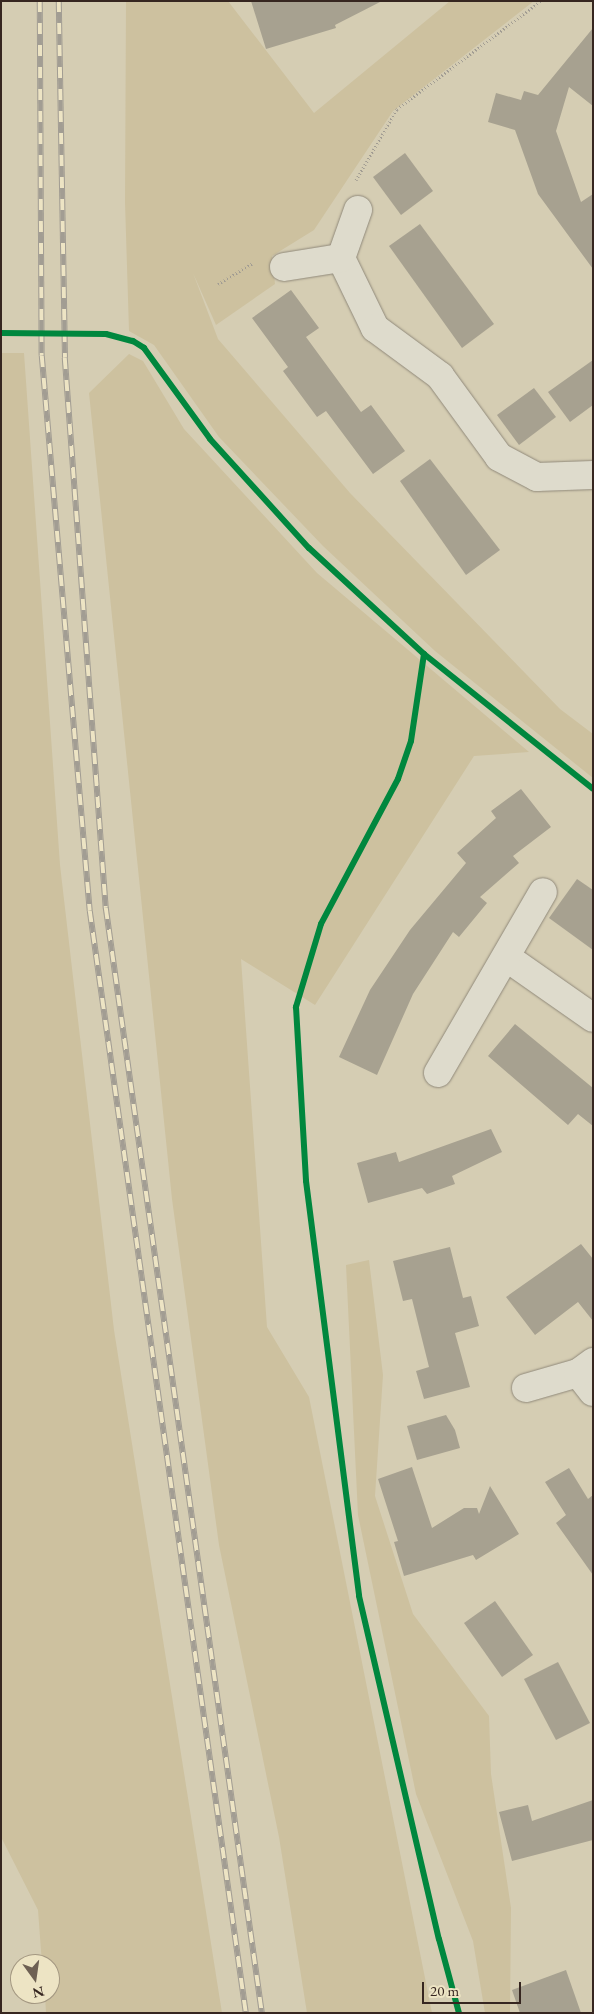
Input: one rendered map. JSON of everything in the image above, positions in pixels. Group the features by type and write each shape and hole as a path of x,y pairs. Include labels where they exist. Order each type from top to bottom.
{"street":[{"path":"358,210 341,258 376,328 440,376 500,457 537,477 593,475"},
{"path":"284,267 341,258"},
{"path":"438,1073 543,892"},
{"path":"506,957 593,1018"},
{"path":"526,1388 588,1376"}],"path":[{"path":"358,210 348,195 397,109 541,1"}],"shaded area":[{"path":"126,1 228,1 314,113 450,1 534,1 393,111 314,230 272,256 275,284 216,325 193,273 218,339 350,493 560,709 593,734 593,778 435,651 323,546 219,437 154,345 129,331 125,202"},
{"path":"1,353 24,353 60,865 114,1330 222,2013 46,2013 46,2004 60,2004 60,1954 41,1954 38,1910 1,1837"},
{"path":"129,354 143,361 184,429 317,573 529,752 474,756 315,1005 241,959 267,1327 309,1397 432,2013 307,2013 279,1837 219,1545 172,1199 89,393"},
{"path":"369,1260 383,1375 375,1496 413,1614 489,1716 491,1774 511,1908 510,2013 485,2013 473,1941 416,1794 358,1515 346,1265"}],"building":[{"path":"251,1 382,1 335,25 336,28 266,49"},
{"path":"593,28 593,106 569,87 556,131 581,202 593,194 593,269 538,194 515,130 488,122 496,93 521,100 524,91 538,95"},
{"path":"405,153 433,191 401,215 373,177"},
{"path":"420,224 494,324 462,348 389,246"},
{"path":"291,290 319,328 306,337 361,412 371,405 405,451 373,474 326,411 317,417 283,371 288,367 252,318"},
{"path":"593,360 593,405 570,422 548,392"},
{"path":"534,388 556,417 519,445 497,415"},
{"path":"430,459 500,550 466,575 400,481"},
{"path":"521,789 551,827 513,856 519,863 480,897 487,903 459,937 453,932 413,994 377,1075 339,1057 370,990 410,930 466,863 457,853 496,818 491,811"},
{"path":"577,879 593,890 593,950 549,918"},
{"path":"515,1024 593,1088 593,1126 578,1114 568,1125 488,1056"},
{"path":"491,1129 502,1152 452,1176 455,1184 427,1194 422,1188 368,1203 357,1163 396,1152 399,1162"},
{"path":"581,1244 593,1259 593,1321 578,1302 535,1335 506,1297"},
{"path":"450,1247 463,1298 471,1296 479,1326 455,1333 470,1387 424,1399 416,1371 429,1367 412,1299 403,1301 393,1261"},
{"path":"446,1415 455,1430 460,1448 417,1460 407,1426"},
{"path":"412,1467 432,1528 464,1508 477,1508 479,1514 490,1486 519,1534 476,1560 473,1555 404,1576 394,1542 398,1541 378,1479"},
{"path":"569,1468 588,1499 593,1495 593,1575 556,1523 566,1515 545,1482"},
{"path":"495,1601 533,1655 502,1677 464,1623"},
{"path":"558,1662 590,1723 556,1740 524,1679"},
{"path":"593,1800 593,1840 512,1861 499,1812 528,1805 532,1821"},
{"path":"566,1970 581,2013 520,2013 512,1990"}],"railway":[{"path":"40,1 42,356 90,911 246,2013"},
{"path":"59,1 65,358 106,908 262,2013"}],"cycle path":[{"path":"1,333 106,334 133,341 144,348 210,439 309,548 424,654 593,789"},
{"path":"424,654 411,741 398,779 321,924 296,1007 306,1181 359,1596 439,1939 459,2013"}]}
